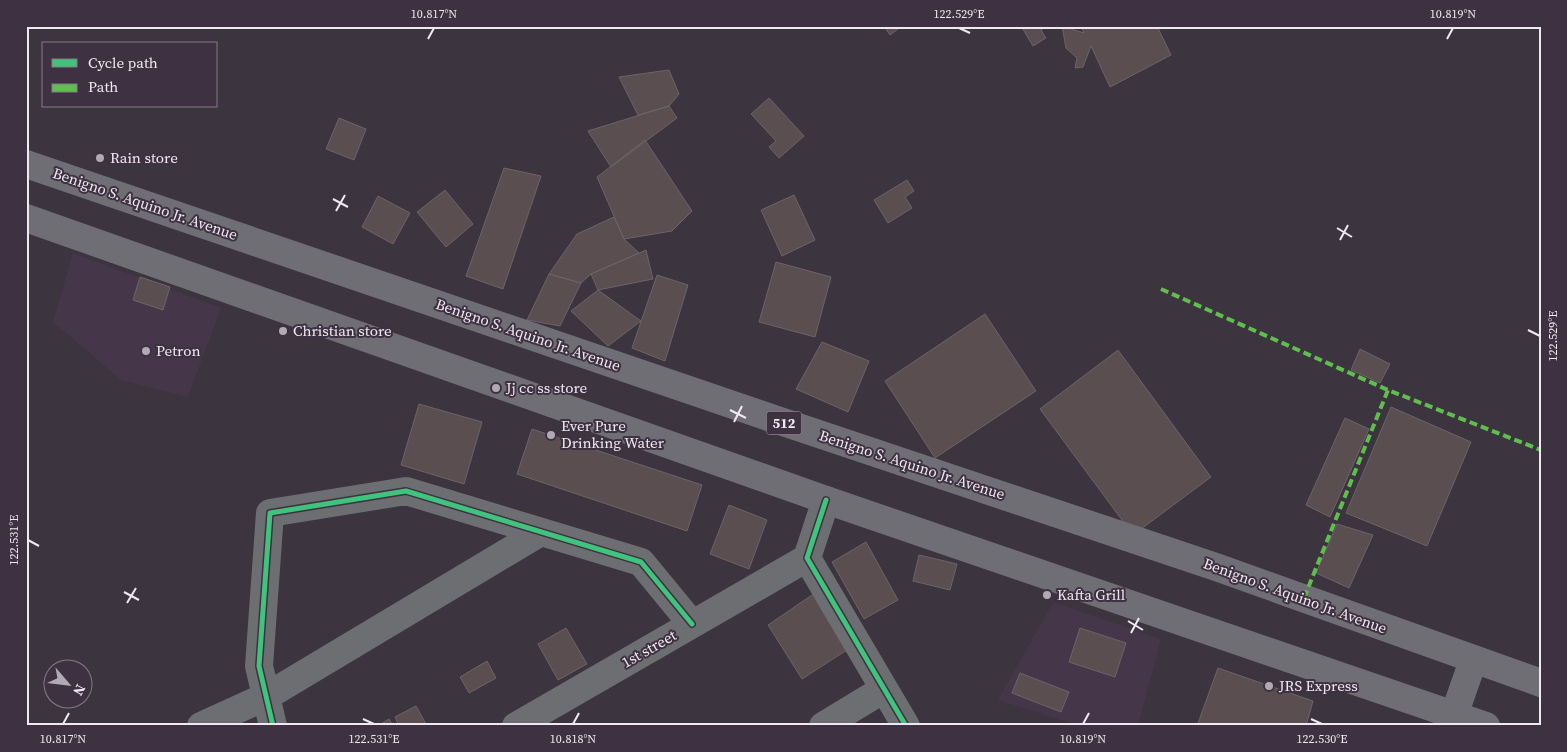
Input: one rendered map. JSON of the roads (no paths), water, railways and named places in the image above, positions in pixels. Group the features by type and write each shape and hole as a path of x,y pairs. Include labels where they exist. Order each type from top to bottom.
{"main road":[{"name":"Benigno S. Aquino Jr. Avenue","path":"26,164 776,420 1216,567 1541,684"},
{"path":"26,218 826,500 1486,726"},
{"path":"1454,714 1473,661"}],"street":[{"path":"273,726 260,666 270,513 406,491 641,562 692,624"},
{"path":"826,500 807,558 906,726"},
{"path":"201,726 267,696 541,532"},
{"name":"1st street","path":"516,726 807,558"},
{"path":"823,726 884,689"}],"place":[{"name":"Rain store","path":"100,158"},
{"name":"Christian store","path":"283,331"},
{"name":"Petron","path":"146,351"},
{"name":"Jj cc ss store","path":"496,388"},
{"name":"Ever Pure Drinking Water","path":"551,435"},
{"name":"Kafta Grill","path":"1047,595"},
{"name":"JRS Express","path":"1269,686"}]}
